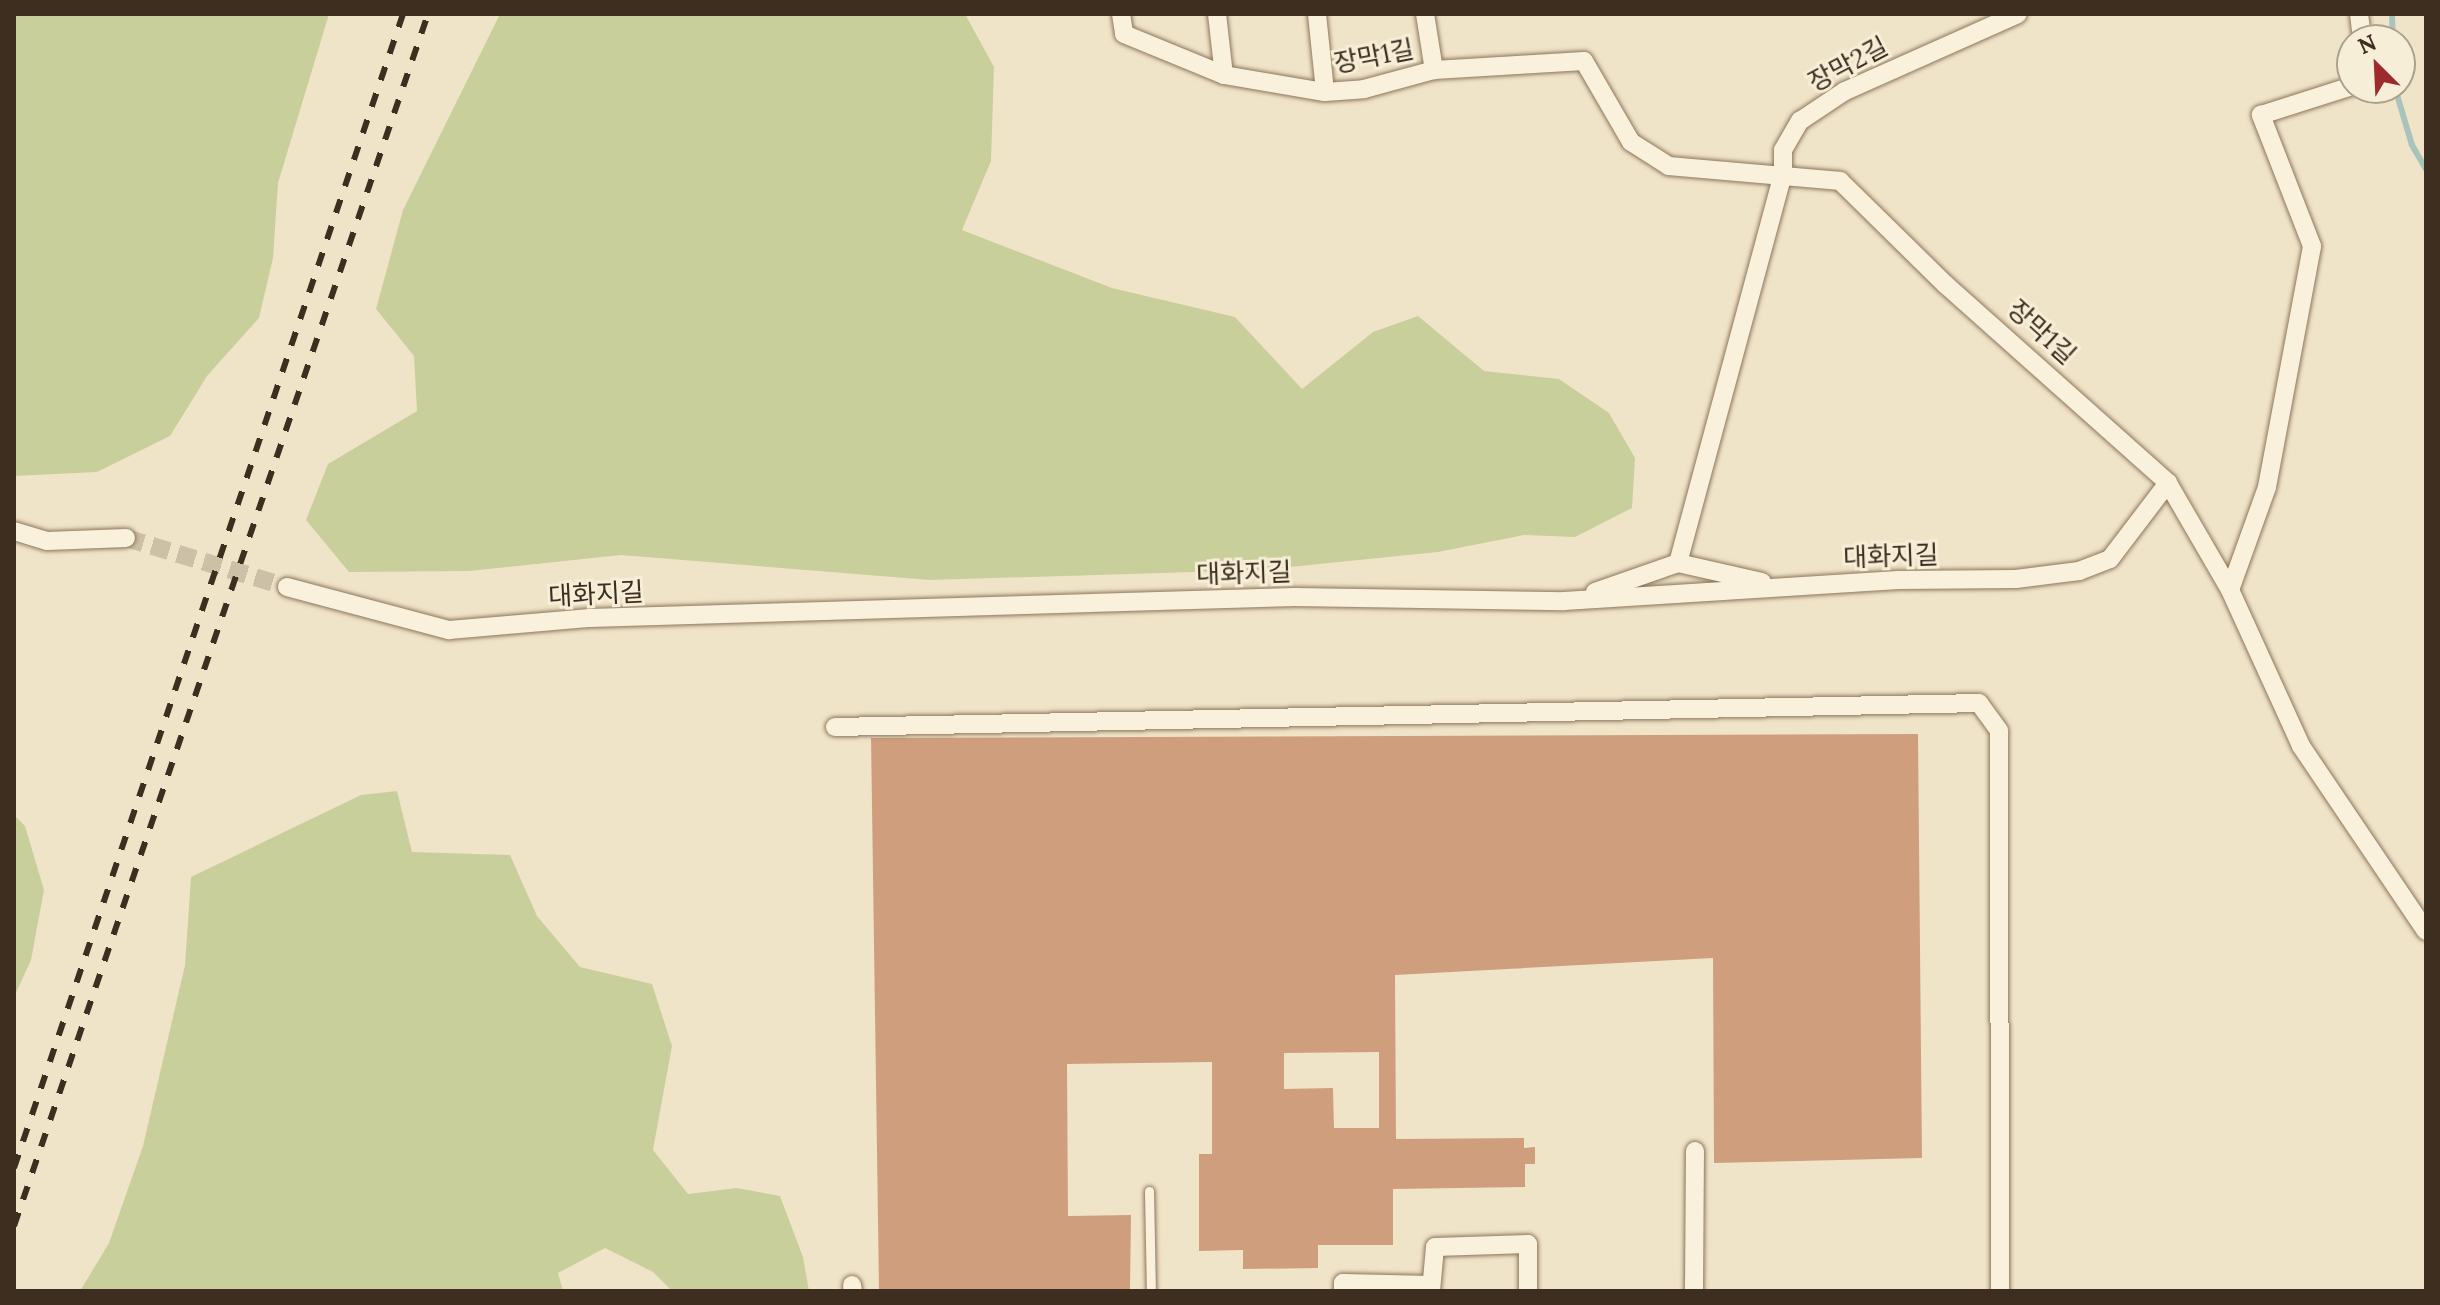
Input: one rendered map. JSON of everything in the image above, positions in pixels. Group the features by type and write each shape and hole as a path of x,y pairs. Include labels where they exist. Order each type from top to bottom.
{"street":[{"name":"장막1길","path":"1121,14 1124,34 1224,75 1325,92 1364,89 1434,70 1584,61 1631,142 1669,166 1715,174 1783,173 1840,181 1946,285 2168,483 2230,590 2301,746 2426,931"},
{"path":"1217,14 1224,75"},
{"name":"장막1길","path":"1317,14 1325,92"},
{"name":"장막2길","path":"1678,563 1783,173 1783,150 1800,121 1845,91 2018,14"},
{"name":"장막1길","path":"1426,16 1434,70"},
{"path":"2230,590 2267,487 2312,246 2261,115 2336,91"},
{"name":"대화지길","path":"287,587 449,630 590,618 1295,597 1564,601 1780,587 2016,579 2079,571 2110,559 2168,483"},
{"path":"14,531 47,541 126,538"},
{"path":"1564,601 1678,563 1780,587"},
{"path":"835,727 1979,703 1999,731 2000,1291"},
{"path":"1694,1291 1695,1151"},
{"path":"1343,1291 1343,1283 1431,1288 1435,1247 1528,1244 1528,1291"}],"lane":[{"path":"1149,1191 1151,1291"}],"green space":[{"path":"14,14 329,14 278,183 273,258 259,318 207,376 170,436 97,472 14,476"},
{"path":"500,14 965,14 994,67 991,161 962,230 1112,288 1235,317 1302,389 1373,332 1418,316 1484,371 1559,379 1609,413 1635,458 1632,508 1575,537 1524,535 1438,552 1259,570 930,580 621,555 469,571 349,572 306,520 328,464 417,411 414,356 376,309 403,210"},
{"path":"397,791 412,852 510,855 537,916 580,967 652,984 672,1046 653,1150 688,1194 737,1188 780,1196 803,1257 809,1291 672,1291 653,1272 605,1248 558,1273 563,1291 80,1291 109,1243 143,1146 185,965 191,877 361,795"},
{"path":"14,815 25,826 44,890 31,960 14,997"}],"building":[{"path":"1918,734 1922,1158 1714,1163 1713,958 1395,975 1396,1139 1524,1138 1524,1148 1535,1147 1535,1164 1525,1164 1525,1187 1393,1189 1393,1245 1318,1245 1318,1268 1243,1269 1243,1250 1199,1251 1199,1154 1212,1154 1212,1062 1067,1064 1068,1216 1131,1215 1130,1291 879,1291 871,738","holes":["1379,1052 1379,1128 1334,1128 1333,1088 1284,1089 1284,1053"]}],"waterway":[{"path":"2392,14 2392,24"},
{"path":"2400,104 2412,145 2426,169"}],"tunnel":[{"path":"126,538 287,587"}],"railway":[{"path":"14,1168 403,14"},
{"path":"14,1226 428,14"}]}
